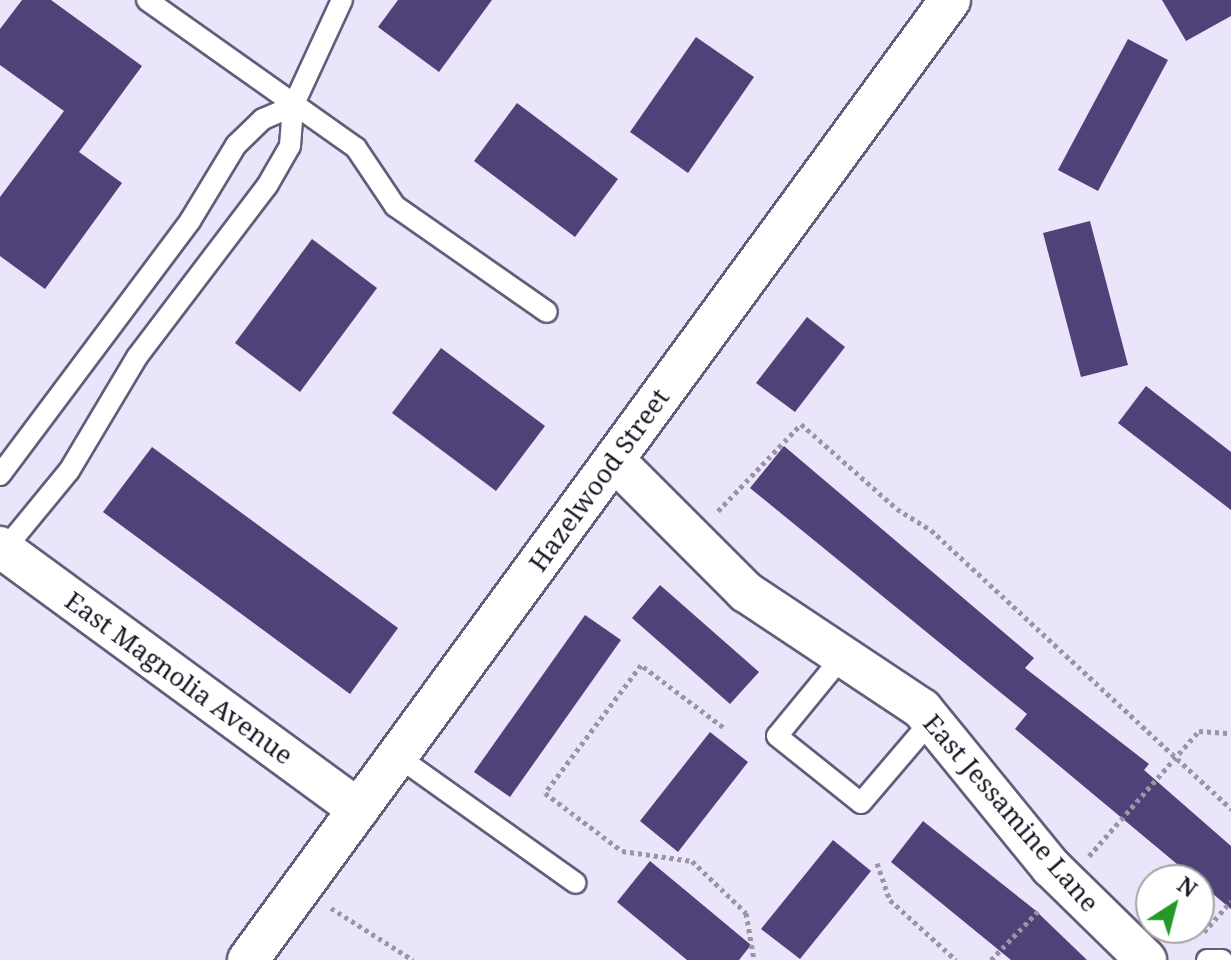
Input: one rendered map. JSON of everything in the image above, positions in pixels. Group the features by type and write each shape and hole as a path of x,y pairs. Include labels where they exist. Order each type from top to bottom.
{"street":[{"name":"Hazelwood Street","path":"248,960 950,0"},
{"name":"East Jessamine Lane","path":"614,460 695,535 746,592 842,657 881,678 932,720 1066,882 1146,960"},
{"name":"East Magnolia Avenue","path":"2,549 358,809"}],"lane":[{"path":"147,0 356,148 395,206 547,312"},
{"path":"2,549 69,471 137,357 267,186 290,146 293,106 342,0"},
{"path":"0,475 190,221 236,145 263,119 293,106"},
{"path":"842,657 777,736 861,803 932,720"},
{"path":"397,756 576,883"},
{"path":"1207,960 1222,960"}],"path":[{"path":"695,535 801,424 931,530 1231,809"},
{"path":"723,727 641,665 545,793 622,851 692,861 746,913 754,960"},
{"path":"991,960 1066,882 1199,731 1231,733"},
{"path":"877,863 890,900 956,960"},
{"path":"300,889 413,960"}],"building":[{"path":"22,0 51,0 142,66 79,152 122,183 45,289 0,256 0,197 64,111 0,65 0,29"},
{"path":"398,0 492,0 439,72 378,27"},
{"path":"1162,0 1231,0 1231,16 1186,41"},
{"path":"696,37 754,77 688,173 630,132"},
{"path":"1128,39 1168,60 1098,191 1058,170"},
{"path":"517,103 618,179 575,237 474,161"},
{"path":"1090,221 1128,365 1081,377 1043,233"},
{"path":"312,239 377,288 300,392 235,343"},
{"path":"807,317 845,347 795,412 756,383"},
{"path":"441,348 545,426 496,491 392,413"},
{"path":"1146,386 1231,452 1231,510 1118,423"},
{"path":"784,446 1034,658 1025,668 1149,764 1144,770 1231,846 1231,909 1215,896 1215,864 1177,864 1015,729 1027,714 750,488"},
{"path":"152,447 398,628 350,694 103,512"},
{"path":"660,585 759,672 730,704 632,618"},
{"path":"585,615 621,640 510,797 474,772"},
{"path":"710,732 748,762 678,852 640,821"},
{"path":"923,821 1035,910 1087,960 1011,960 891,862"},
{"path":"833,840 871,871 800,959 761,929"},
{"path":"650,861 751,945 739,960 687,960 617,902"}]}
